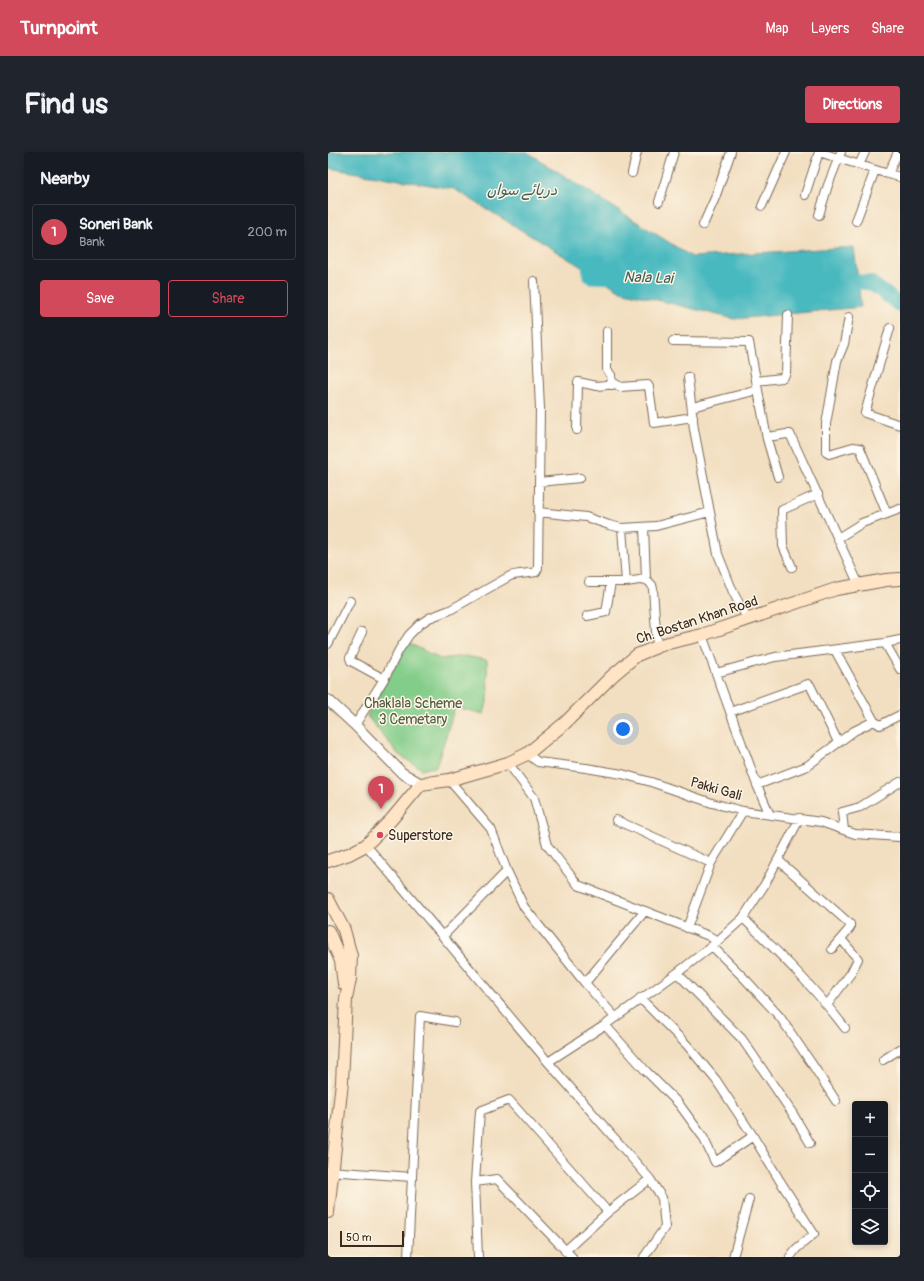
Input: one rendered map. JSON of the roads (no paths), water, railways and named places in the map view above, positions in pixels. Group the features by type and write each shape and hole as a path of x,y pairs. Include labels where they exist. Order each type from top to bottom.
{"main road":[{"name":"Ch. Bostan Khan Road","path":"421,784 449,780 508,763 527,754 565,723 612,676 632,659 637,655 658,646 702,635 836,589 900,579"},
{"path":"328,861 349,854 366,845 391,820 421,784"},
{"path":"328,899 344,930 351,956 350,979 346,999 342,1082 331,1171 328,1212"},
{"path":"328,931 341,961 346,999"}],"street":[{"path":"632,173 637,152"},
{"path":"659,202 674,152"},
{"path":"703,225 715,198 731,152"},
{"path":"762,206 786,152"},
{"path":"805,195 819,152 840,155 859,165 900,177"},
{"path":"859,165 865,152"},
{"path":"888,174 898,152"},
{"path":"819,215 828,185 840,155"},
{"path":"856,221 874,170"},
{"path":"355,725 384,679 409,635 420,624 429,618 450,610 510,576 517,573 536,572 538,568 540,408 534,281"},
{"path":"756,381 782,378 786,374 788,315"},
{"path":"849,317 844,344 837,361 826,424 826,452 829,454 853,447 860,448 887,514"},
{"path":"890,328 865,413 900,425"},
{"path":"607,331 607,370 611,375 612,385"},
{"path":"673,341 749,342 767,437 778,477"},
{"path":"688,377 694,429 718,554 733,592 748,620"},
{"path":"577,430 578,382 597,386 618,385 620,387 648,385 654,423 693,417"},
{"path":"692,407 758,390"},
{"path":"767,437 790,434 859,585"},
{"path":"539,482 580,478"},
{"path":"792,567 783,546 782,510 818,494"},
{"path":"838,538 862,523 900,509"},
{"path":"538,512 586,517 622,528 656,526 710,512"},
{"path":"644,527 646,578 652,585 653,589 658,646"},
{"path":"622,528 626,582"},
{"path":"589,582 626,582 646,578"},
{"path":"587,616 606,612 612,582"},
{"path":"328,644 350,601"},
{"path":"362,632 350,658 351,662 384,679"},
{"path":"702,635 757,785 770,815"},
{"path":"716,673 774,657 835,650 900,640"},
{"path":"885,643 900,669"},
{"path":"835,650 874,721 880,725 900,715"},
{"path":"730,712 808,684 810,685 838,742"},
{"path":"328,700 402,773 421,784"},
{"path":"757,785 807,766 854,731 874,721"},
{"name":"Pakki Gali","path":"527,754 538,762 622,774 651,782 712,803 743,811 821,822 855,834 900,837"},
{"path":"508,763 534,798 547,845 578,885 709,936 714,944 780,1017 836,1101"},
{"path":"449,780 491,829 507,871 524,907 585,984 614,1017"},
{"path":"844,830 842,812 860,806 900,782"},
{"path":"687,928 711,863 743,811"},
{"path":"548,1062 677,973 714,944 743,918 765,884 800,818"},
{"path":"616,820 711,863"},
{"path":"366,845 548,1062 650,1179 662,1198 665,1227 644,1257"},
{"path":"778,860 850,924 850,928 832,949"},
{"path":"443,936 507,871"},
{"path":"585,984 645,912"},
{"path":"743,918 777,951 827,1005 845,1028"},
{"path":"827,1005 851,972 858,959 841,939"},
{"path":"677,973 742,1040 794,1114 810,1144"},
{"path":"640,998 687,1045 711,1074 753,1136 814,1234 796,1249 790,1257"},
{"path":"408,1257 420,1016 455,1022"},
{"path":"605,1024 645,1070 679,1104 702,1137 715,1162 753,1136"},
{"path":"883,1060 900,1049"},
{"path":"478,1257 475,1182 480,1111 509,1100 608,1212"},
{"path":"331,1171 412,1177"},
{"path":"475,1182 497,1179 572,1257"},
{"path":"565,1251 608,1212 650,1179"},
{"path":"733,1257 749,1199"}],"water":[{"name":"دریائے سواں","path":"328,152 527,152 692,257 854,247 861,307 734,319 621,291 454,189 328,168"}],"waterway":[{"name":"Nala Lai","path":"586,252 591,276 616,277"},
{"name":"Nala Lai","path":"838,280 871,283 900,305"}],"place":[{"name":"Soneri Bank","path":"381,809"},
{"name":"Superstore","path":"380,835"}],"park label":[{"name":"Chaklala Scheme 3 Cemetary","path":"413,712"}]}
